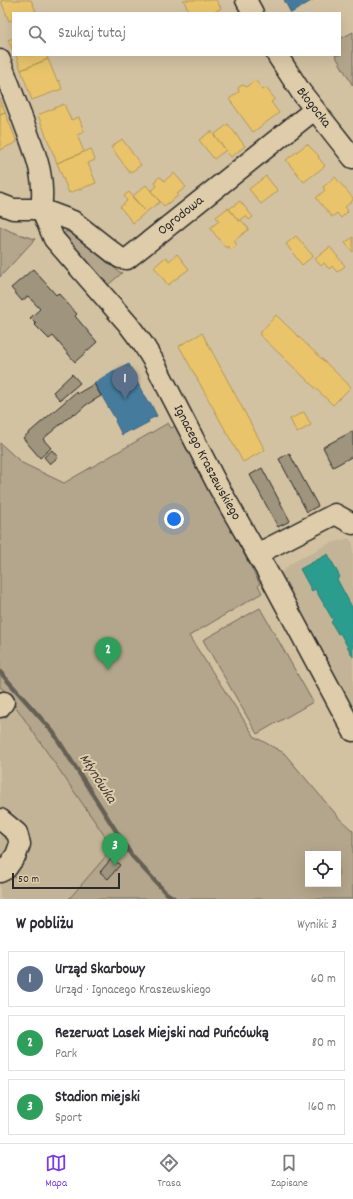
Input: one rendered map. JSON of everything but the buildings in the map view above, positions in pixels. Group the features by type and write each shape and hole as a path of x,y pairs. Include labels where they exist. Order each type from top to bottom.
{"street":[{"path":"246,0 252,12"},
{"name":"Błogocka","path":"278,56 300,92 353,158"},
{"path":"0,60 38,163 43,184 41,209 1,208"},
{"name":"Ogrodowa","path":"41,209 73,221 120,258 127,259 314,110"},
{"name":"Ignacego Kraszewskiego","path":"41,209 54,239 128,324 154,362 218,486 272,580 353,731"},
{"path":"257,554 335,514 353,524"},
{"path":"0,819 17,833 20,844 16,855 6,869 0,872"}],"shaded area":[{"path":"353,32 353,86 336,56 341,56 341,38"},
{"path":"0,226 12,232 35,239 0,277"},
{"path":"66,231 122,273 108,285 65,236 64,234"},
{"path":"168,423 171,428 175,426 260,584 258,585 262,593 189,636 255,737 284,753 340,819 353,831 353,899 69,899 113,848 5,691 0,687 0,443 22,463 64,483"},
{"path":"349,538 353,543 353,710 280,574 290,564 328,544"},
{"path":"260,608 313,702 257,734 203,640"},
{"path":"0,687 5,691 114,848 69,899 0,899"}],"waterway":[{"name":"Młynówka","path":"0,672 53,732 132,856 165,892 175,899"}],"place":[{"name":"Urząd Skarbowy","path":"125,399"},
{"name":"Rezerwat Lasek Miejski nad Puńcówką","path":"108,670"},
{"name":"Stadion miejski","path":"115,866"}]}
